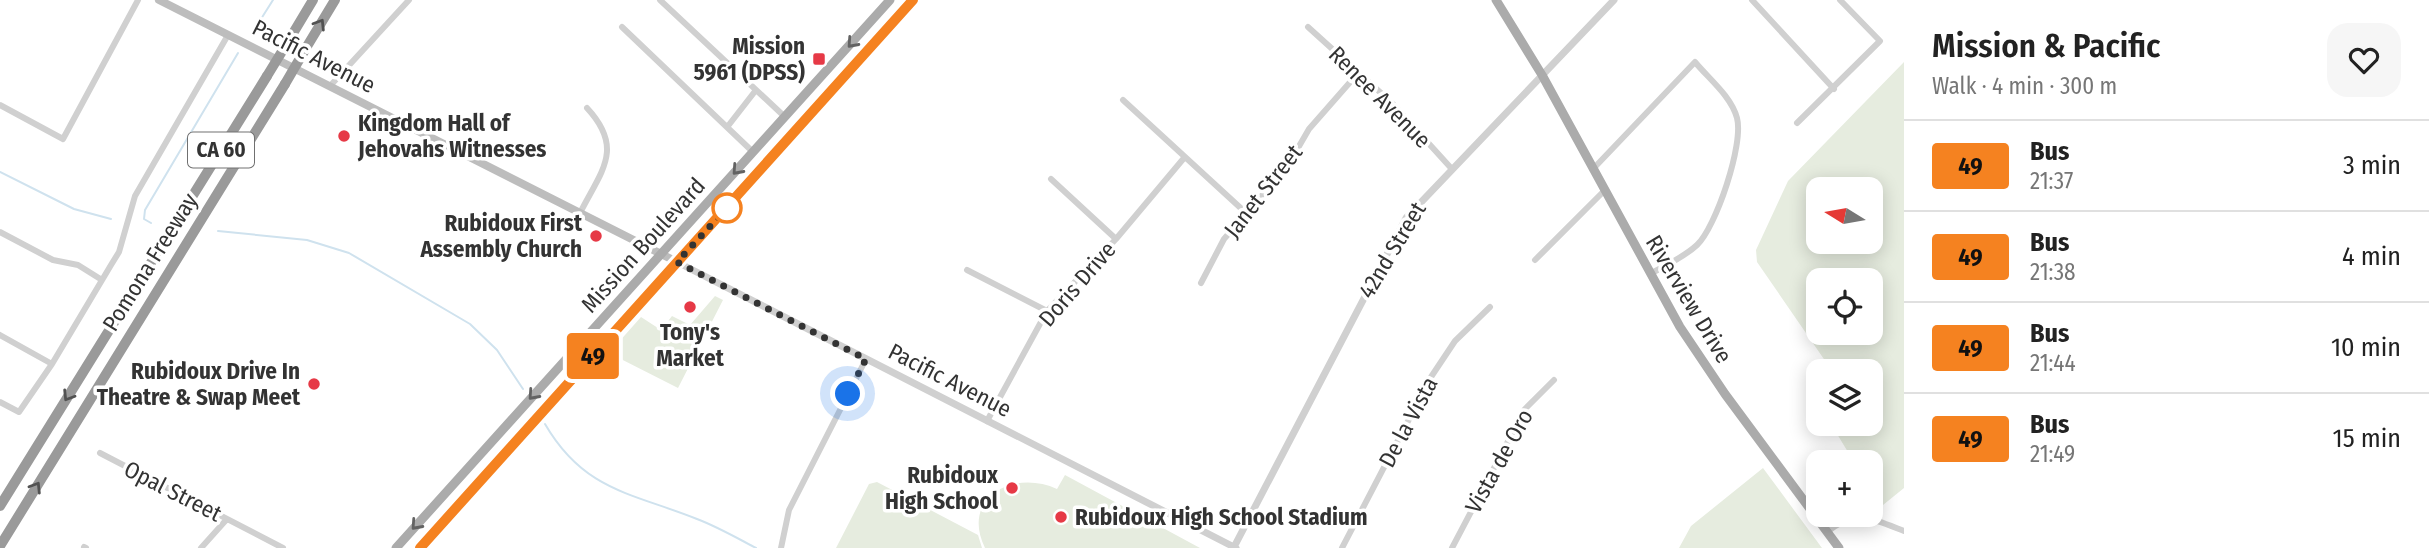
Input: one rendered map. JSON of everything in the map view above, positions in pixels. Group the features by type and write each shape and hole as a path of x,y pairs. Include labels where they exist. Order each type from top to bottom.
{"highway":[{"name":"Pomona Freeway","path":"0,506 313,0"},
{"name":"Pomona Freeway","path":"0,545 335,0"}],"main road":[{"name":"Pacific Avenue","path":"159,0 677,262"},
{"name":"Mission Boulevard","path":"396,548 890,0"},
{"name":"Mission Boulevard","path":"420,548 913,0"},
{"name":"Riverview Drive","path":"1496,0 1542,75 1650,274 1714,378 1839,548"}],"street":[{"path":"0,105 63,139 138,0"},
{"path":"330,86 409,0"},
{"path":"660,0 785,117"},
{"name":"42nd Street","path":"1235,547 1406,218 1614,0"},
{"path":"1752,0 1834,89"},
{"path":"1797,123 1880,41 1840,0"},
{"path":"622,27 753,152"},
{"name":"Renee Avenue","path":"1308,27 1408,119 1451,168"},
{"path":"0,402 19,412 52,364 119,252 135,196 228,35"},
{"path":"1593,169 1695,62 1730,101 1737,118 1740,137 1708,230 1698,244 1650,274"},
{"name":"Janet Street","path":"1201,283 1224,239 1287,167 1309,129 1359,72"},
{"path":"728,127 756,90"},
{"path":"1123,100 1245,212"},
{"path":"580,213 607,160 610,143 604,128 587,108"},
{"name":"Doris Drive","path":"988,421 1047,311 1116,239 1184,158"},
{"path":"1051,178 1116,239"},
{"path":"1535,260 1605,190"},
{"path":"0,232 53,260 78,265 102,279"},
{"name":"Pacific Avenue","path":"677,262 1235,547"},
{"path":"967,270 1047,311"},
{"name":"De la Vista","path":"1342,548 1431,377 1455,341 1490,307"},
{"path":"0,335 52,364"},
{"path":"781,548 789,509 866,359"},
{"name":"Vista de Oro","path":"1452,548 1525,409 1554,380"},
{"name":"Opal Street","path":"100,453 283,548"},
{"path":"1827,532 1850,517 1871,520 1904,531"},
{"path":"201,548 227,519"}],"shaded area":[{"path":"1904,62 1904,488 1883,505 1883,450 1847,450 1838,436 1883,436 1883,359 1824,359 1814,345 1883,345 1883,268 1806,268 1806,333 1757,262 1756,250 1788,181"},
{"path":"715,296 723,300 678,388 609,353 641,317 661,330 672,316 690,325"},
{"path":"1763,468 1822,548 1679,548 1691,526"},
{"name":"Rubidoux High School Stadium","path":"1065,475 1200,548 985,548 979,530 980,514 985,502 1009,485 1041,484 1057,489"},
{"path":"877,482 978,535 982,548 836,548 869,484"}],"waterway":[{"path":"254,30 273,0"},
{"path":"151,223 144,219 145,210 238,53"},
{"path":"0,172 74,209 111,219"},
{"path":"218,231 307,240 349,253 470,324 497,350 523,389"},
{"path":"545,424 560,446 593,477 611,487 705,522 756,548"}],"bus line":[{"name":"49","path":"420,548 913,0"}],"place":[{"name":"Mission 5961 (DPSS)","path":"819,59"},
{"name":"Kingdom Hall of Jehovahs Witnesses","path":"344,136"},
{"name":"Rubidoux First Assembly Church","path":"596,236"},
{"name":"Tony's Market","path":"690,307"},
{"name":"Rubidoux Drive In Theatre & Swap Meet","path":"314,384"},
{"name":"Rubidoux High School","path":"1012,488"},
{"name":"Rubidoux High School Stadium","path":"1061,517"}],"route":[{"path":"727,208 677,262 866,359 848,394"}]}
